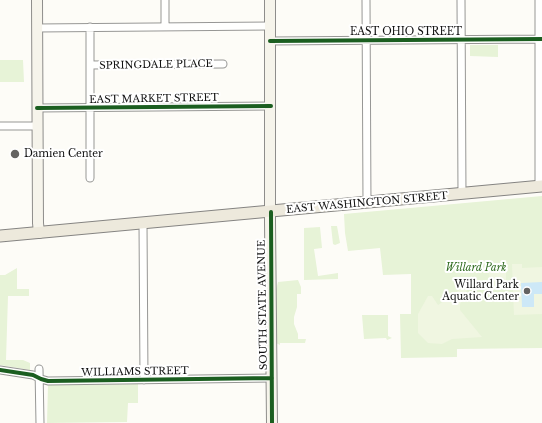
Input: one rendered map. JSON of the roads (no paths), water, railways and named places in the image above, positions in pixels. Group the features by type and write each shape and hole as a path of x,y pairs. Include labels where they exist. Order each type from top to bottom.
{"main road":[{"name":"EAST WASHINGTON STREET","path":"0,236 541,186"}],"street":[{"path":"37,0 39,233"},
{"path":"165,0 165,26"},
{"name":"SOUTH STATE AVENUE","path":"270,0 272,423"},
{"path":"366,0 367,203"},
{"path":"461,0 462,194"},
{"path":"539,0 541,39 541,186"},
{"path":"37,28 270,26"},
{"path":"90,27 90,178"},
{"name":"EAST OHIO STREET","path":"270,41 541,39"},
{"name":"SPRINGDALE PLACE","path":"90,66 222,64"},
{"name":"EAST MARKET STREET","path":"37,108 270,106"},
{"path":"0,126 37,126"},
{"path":"143,223 144,380"},
{"path":"39,369 40,423"},
{"name":"WILLIAMS STREET","path":"0,370 33,375 48,381 272,378"}],"water":[{"path":"542,282 542,294 534,294 534,307 522,307 521,283"}],"place":[{"name":"Damien Center","path":"15,154"},
{"name":"Willard Park Aquatic Center","path":"527,291"}],"park label":[{"name":"Willard Park","path":"476,268"}]}
